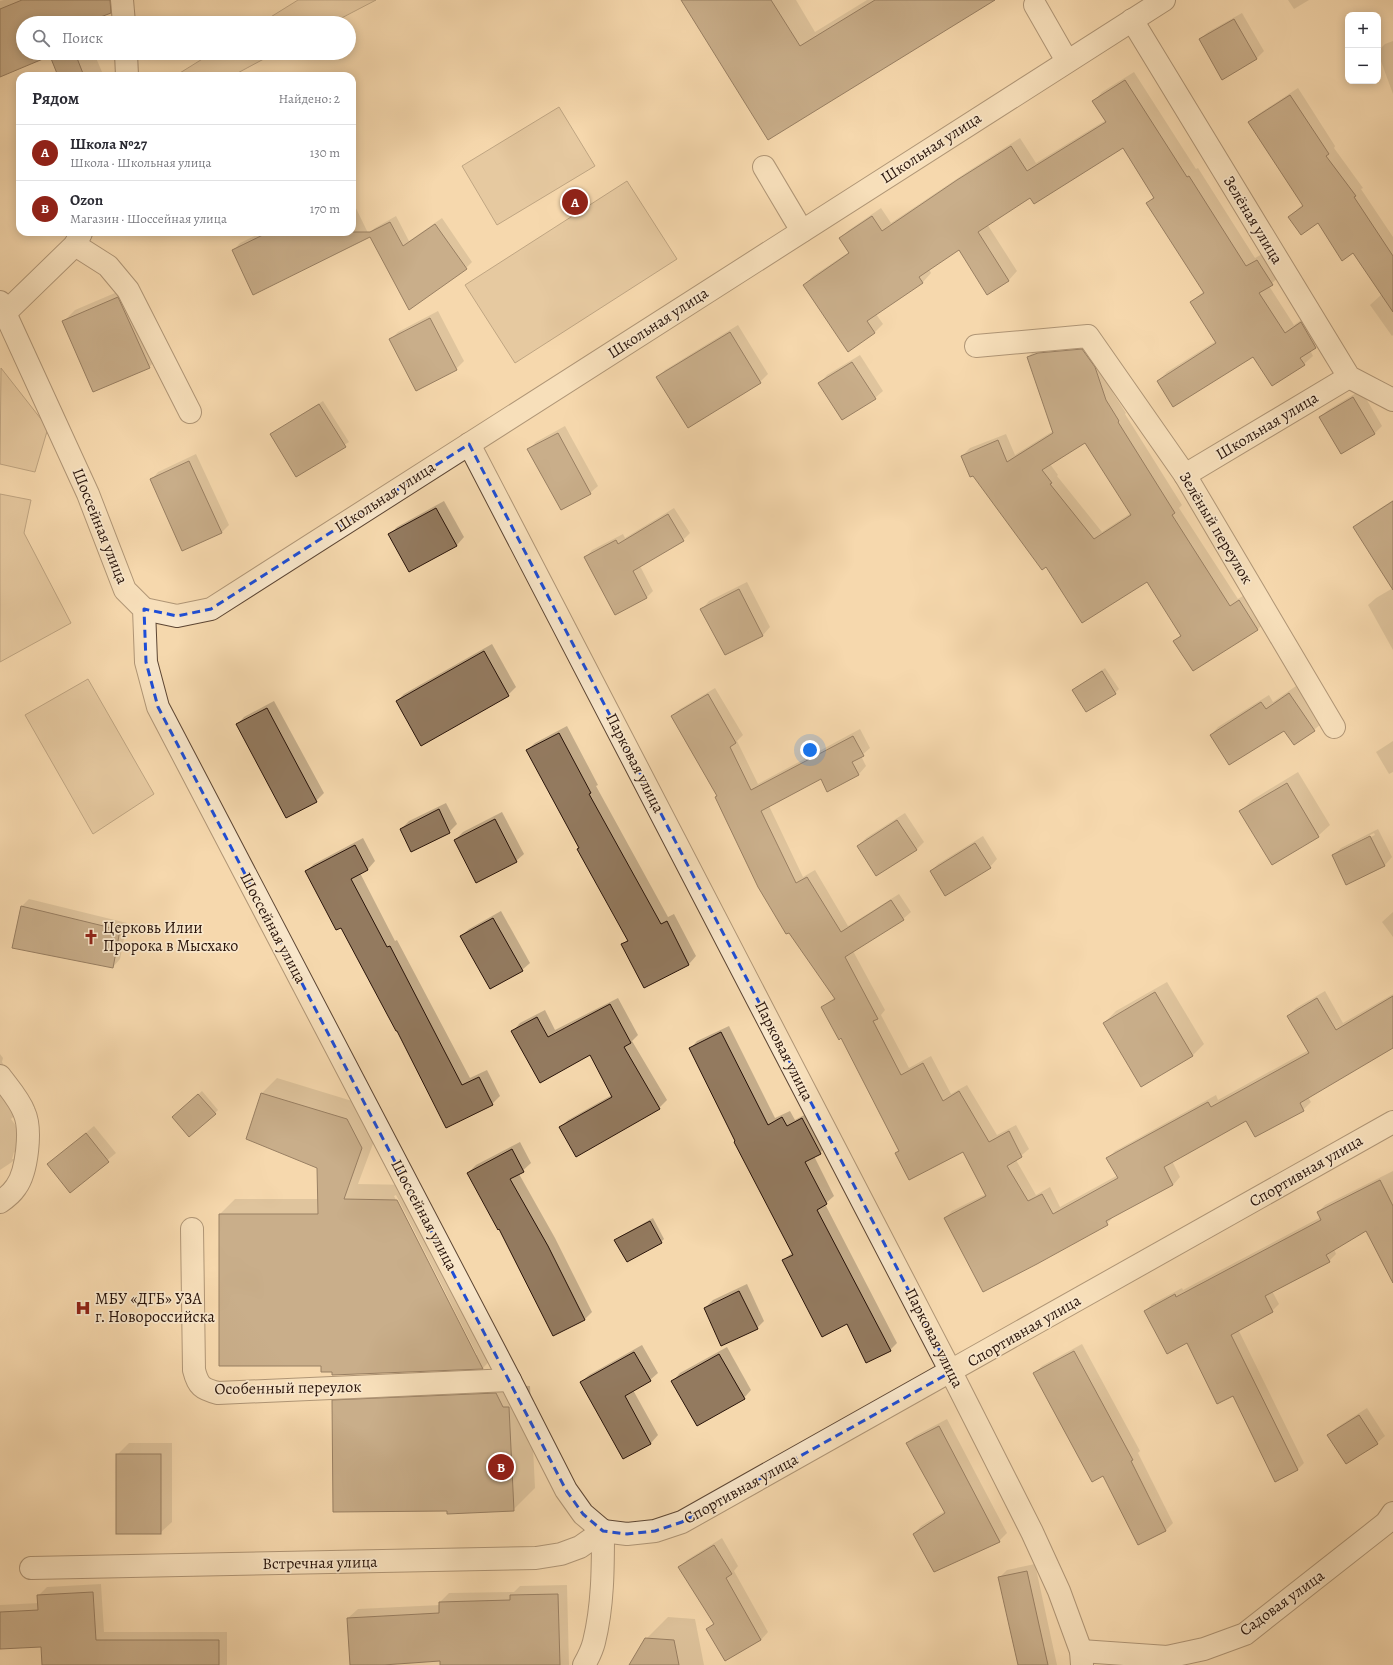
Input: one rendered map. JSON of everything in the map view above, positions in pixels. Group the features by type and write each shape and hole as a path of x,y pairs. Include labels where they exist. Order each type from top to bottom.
{"street":[{"path":"122,0 123,16"},
{"name":"Школьная улица","path":"144,609 177,616 211,609 1164,0"},
{"path":"1034,5 1067,61"},
{"name":"Зелёная улица","path":"1132,20 1349,377"},
{"path":"126,60 127,72"},
{"path":"764,166 802,231"},
{"path":"2,310 78,238 108,266 128,290 190,412"},
{"name":"Шоссейная улица","path":"2,310 88,494 125,590 144,609 146,662 158,707 566,1490 583,1514 604,1531"},
{"name":"Зелёный переулок","path":"976,346 1088,336 1185,475 1334,727"},
{"path":"1349,377 1393,400"},
{"name":"Школьная улица","path":"1185,475 1349,377"},
{"name":"Парковая улица","path":"468,444 951,1372 1032,1532 1059,1591 1082,1658"},
{"path":"0,1076 25,1113 28,1123 25,1165 22,1177 16,1188 0,1202"},
{"name":"Спортивная улица","path":"604,1531 626,1534 641,1533 655,1531 682,1522 1393,1122"},
{"name":"Особенный переулок","path":"192,1229 194,1370 197,1382 206,1390 218,1393 510,1380"},
{"name":"Садовая улица","path":"1082,1658 1167,1658 1204,1649 1245,1634 1386,1523 1393,1513"},
{"path":"584,1665 594,1643 600,1608 604,1531"},
{"name":"Встречная улица","path":"31,1568 536,1558 560,1554 580,1547 604,1531"}],"highlighted area":[{"path":"469,444 951,1372 682,1522 655,1531 627,1534 603,1531 583,1514 566,1490 158,707 146,662 144,609 177,616 211,609"}],"shaded area":[{"path":"298,0 376,0 345,16 272,16"},
{"path":"201,60 262,60 239,72 181,72"},
{"path":"559,107 595,166 497,225 462,166"},
{"path":"627,181 677,259 515,363 465,285"},
{"path":"1,368 48,428 35,472 0,464"},
{"path":"0,494 31,500 24,533 71,623 0,662"},
{"path":"88,679 154,794 93,834 25,715"}],"building":[{"path":"22,0 110,0 111,13 103,16 16,16 16,60 40,60 0,77 0,9"},
{"path":"681,0 771,0 800,46 875,0 995,0 768,140"},
{"path":"1234,19 1257,59 1222,80 1199,39"},
{"path":"52,60 78,60 82,72 56,72"},
{"path":"1125,80 1187,177 1189,176 1246,266 1257,260 1273,285 1259,293 1285,333 1301,322 1316,348 1300,358 1305,365 1272,386 1253,357 1173,407 1157,381 1216,343 1190,302 1204,293 1146,203 1154,198 1123,148 1034,204 1030,198 978,232 1009,281 987,295 959,250 919,277 923,283 867,321 875,333 848,352 803,285 849,253 839,238 872,216 882,231 957,180 1011,146 1027,171 1106,122 1092,101"},
{"path":"1290,95 1329,154 1326,156 1356,196 1354,197 1393,256 1393,312 1353,253 1342,261 1318,223 1301,235 1288,217 1303,206 1248,122"},
{"path":"390,222 403,246 435,224 467,269 409,310 370,237 253,295 232,250 261,236 356,236 356,232 370,232"},
{"path":"118,297 150,368 93,392 62,321"},
{"path":"430,318 457,370 416,391 389,339"},
{"path":"730,332 761,383 688,428 656,377"},
{"path":"1082,349 1095,367 1106,400 1119,421 1118,422 1175,513 1172,515 1230,606 1239,600 1258,630 1193,671 1173,641 1181,636 1147,582 1082,623 1046,567 1042,570 973,476 970,477 961,456 998,440 1007,462 1053,433 1027,357 1038,353","holes":["1085,443 1131,515 1094,539 1050,484 1052,483 1042,470"]},
{"path":"852,362 876,399 842,420 818,383"},
{"path":"1353,397 1375,434 1341,454 1319,417"},
{"path":"319,404 346,447 296,477 270,434"},
{"path":"558,433 591,494 561,510 527,449"},
{"path":"189,461 222,533 182,551 150,479"},
{"path":"1393,501 1393,590 1353,527"},
{"path":"436,508 457,546 409,572 388,534"},
{"path":"668,514 684,541 633,571 647,598 615,615 584,557 616,540 618,544"},
{"path":"739,589 763,636 725,655 700,609"},
{"path":"484,651 509,696 421,746 396,701"},
{"path":"1102,671 1116,694 1086,712 1072,690"},
{"path":"1289,693 1315,731 1294,745 1284,731 1229,765 1210,735 1261,702 1266,709"},
{"path":"708,694 736,743 730,747 751,790 853,736 864,756 852,762 859,775 827,792 821,779 761,811 796,883 807,877 841,932 891,900 904,920 845,957 878,1019 873,1021 901,1075 923,1063 943,1101 959,1091 989,1142 1009,1131 1022,1157 1007,1166 1028,1201 1042,1194 1053,1214 1118,1178 1106,1158 1208,1102 1211,1107 1309,1053 1287,1016 1317,998 1336,1030 1393,996 1393,1048 1300,1103 1304,1111 1255,1137 1246,1121 1164,1167 1173,1185 1106,1221 1108,1225 983,1292 944,1218 986,1196 963,1152 909,1180 895,1153 899,1151 841,1038 839,1040 821,1007 835,999 789,933 786,934 758,887 715,797 717,796 671,716"},
{"path":"267,708 317,802 286,818 236,724"},
{"path":"559,733 591,793 589,794 661,924 667,921 689,965 644,988 621,944 628,941 577,849 579,848 526,750"},
{"path":"1287,783 1319,837 1272,865 1239,811"},
{"path":"439,809 450,833 411,852 400,829"},
{"path":"495,819 517,862 476,883 454,840"},
{"path":"897,820 917,850 876,876 857,846"},
{"path":"1370,836 1385,866 1346,885 1332,855"},
{"path":"975,843 991,868 945,896 930,871"},
{"path":"355,845 368,870 351,879 387,947 390,946 462,1085 479,1077 493,1105 446,1128 397,1031 341,928 336,930 305,871"},
{"path":"21,906 120,930 113,968 12,948"},
{"path":"493,918 523,971 490,989 460,936"},
{"path":"1155,992 1193,1056 1141,1087 1103,1023"},
{"path":"610,1004 631,1043 624,1047 660,1109 576,1157 559,1127 612,1097 590,1055 540,1083 511,1031 537,1017 548,1037"},
{"path":"721,1032 768,1125 782,1117 787,1126 802,1118 821,1154 805,1162 827,1204 817,1210 891,1351 866,1363 847,1324 822,1337 782,1260 793,1255 734,1142 735,1141 689,1048"},
{"path":"261,1093 347,1119 362,1148 344,1199 397,1200 483,1369 332,1375 332,1372 321,1372 321,1366 219,1366 219,1214 318,1214 317,1168 246,1139"},
{"path":"198,1094 216,1114 189,1137 172,1117"},
{"path":"86,1133 109,1162 70,1193 47,1164"},
{"path":"512,1149 524,1172 510,1179 548,1246 585,1320 553,1336 499,1229 498,1230 467,1173"},
{"path":"1380,1180 1393,1206 1393,1283 1366,1231 1326,1255 1330,1262 1265,1296 1273,1312 1231,1335 1298,1470 1275,1482 1233,1396 1217,1404 1187,1343 1167,1354 1144,1311 1175,1294 1176,1297 1321,1220 1317,1212"},
{"path":"650,1221 662,1243 627,1262 614,1240"},
{"path":"739,1291 758,1329 721,1346 704,1308"},
{"path":"1074,1351 1133,1460 1131,1461 1166,1531 1138,1545 1103,1476 1092,1482 1033,1373"},
{"path":"634,1352 651,1381 625,1396 651,1444 623,1459 580,1382"},
{"path":"719,1354 745,1399 697,1426 671,1381"},
{"path":"496,1393 503,1407 509,1407 514,1511 447,1514 447,1511 333,1512 332,1400"},
{"path":"1359,1415 1378,1444 1346,1464 1327,1435"},
{"path":"939,1426 1000,1542 934,1572 913,1534 945,1513 906,1443"},
{"path":"116,1454 161,1454 161,1534 116,1534"},
{"path":"714,1545 732,1574 726,1578 761,1640 725,1661 706,1629 714,1624 678,1567"},
{"path":"1027,1571 1048,1665 1018,1665 998,1577"},
{"path":"93,1592 96,1640 219,1640 219,1665 42,1665 41,1647 0,1649 0,1612 38,1610 37,1595"},
{"path":"558,1594 560,1665 440,1665 440,1661 383,1665 350,1665 347,1618 439,1613 439,1602 510,1600 510,1595"},
{"path":"645,1638 674,1640 679,1665 629,1665"}],"place":[{"name":"Школа №27","path":"575,202"},
{"name":"Церковь Илии Пророка в Мысхако","path":"91,937"},
{"name":"МБУ «ДГБ» УЗА г. Новороссийска","path":"83,1308"},
{"name":"Ozon","path":"501,1467"}]}
